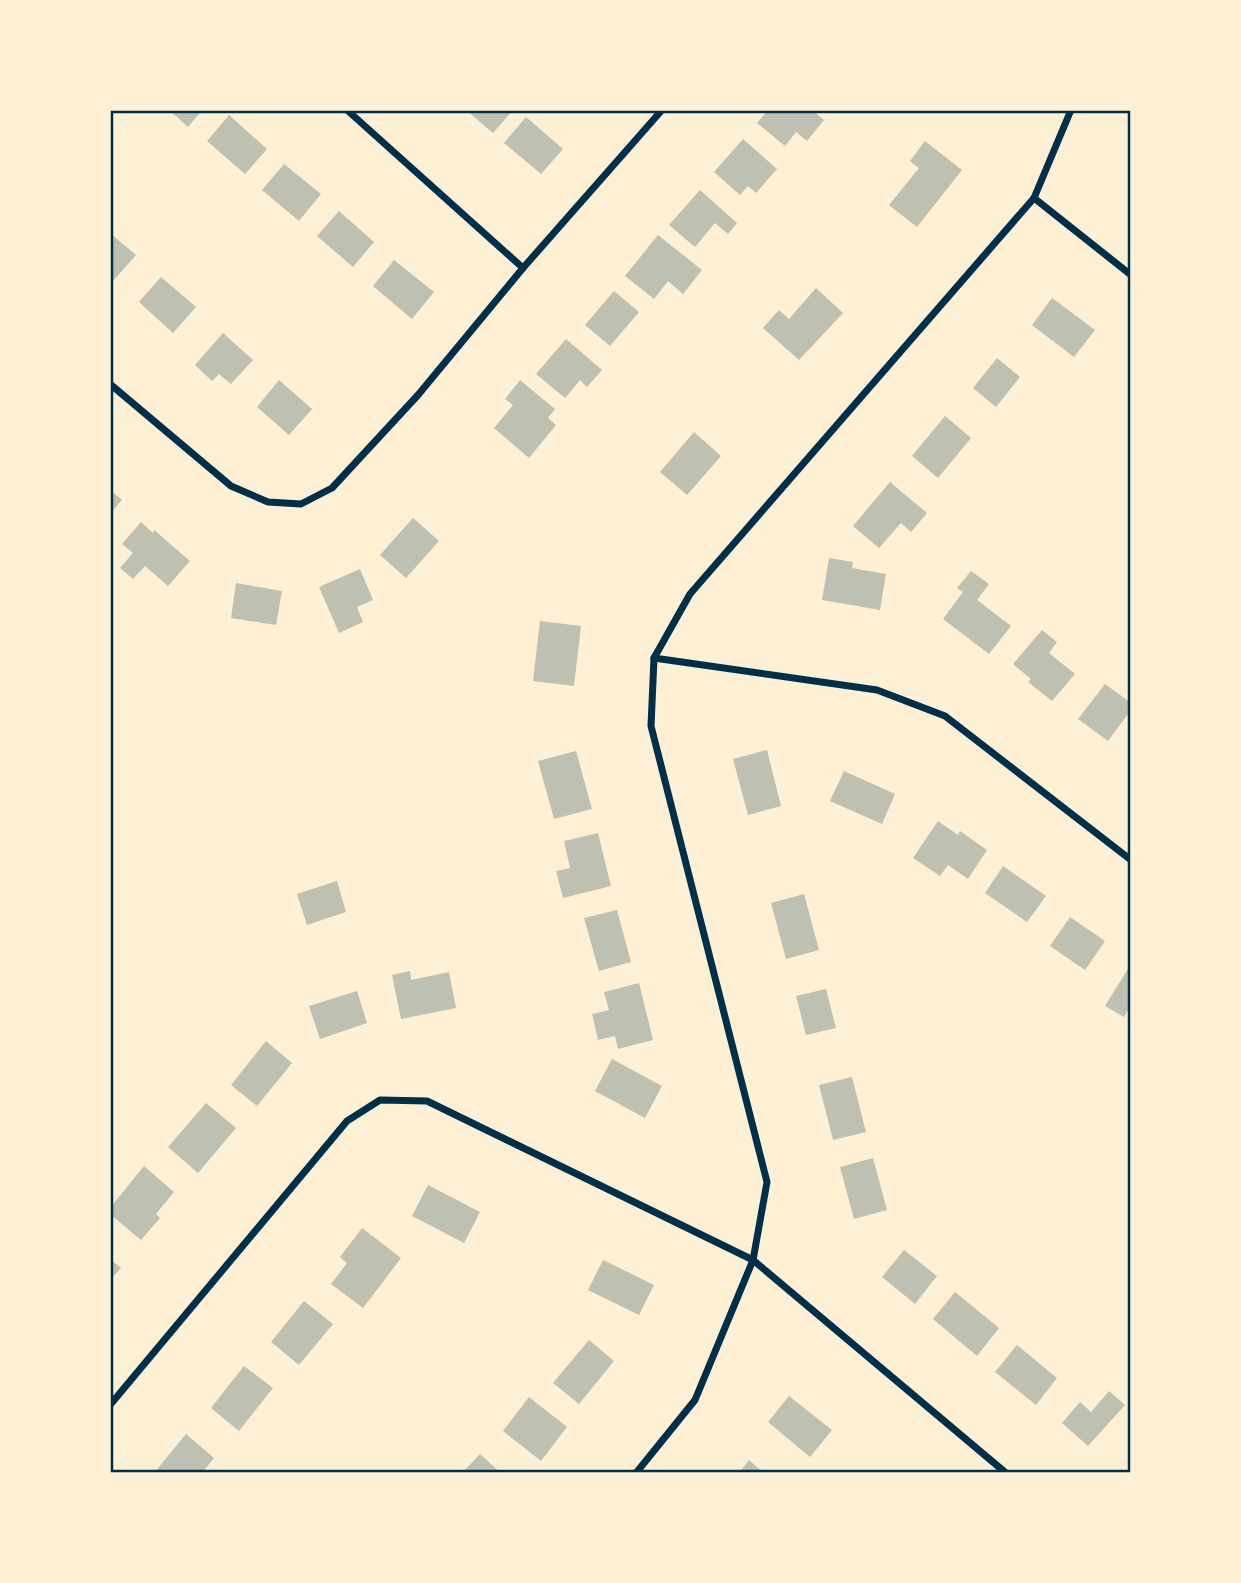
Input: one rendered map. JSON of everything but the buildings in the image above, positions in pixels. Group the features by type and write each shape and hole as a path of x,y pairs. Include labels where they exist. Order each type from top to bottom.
{"street":[{"path":"347,110 523,268"},
{"path":"110,384 231,486 268,502 301,504 332,488 418,395 523,268 662,110"},
{"path":"636,1473 695,1400 753,1260 767,1182 651,726 654,658 690,594 1034,198 1071,110"},
{"path":"1034,198 1131,275"},
{"path":"654,658 877,690 945,716 1131,860"},
{"path":"110,1405 347,1121 380,1100 427,1101 753,1260 1006,1473"}]}
